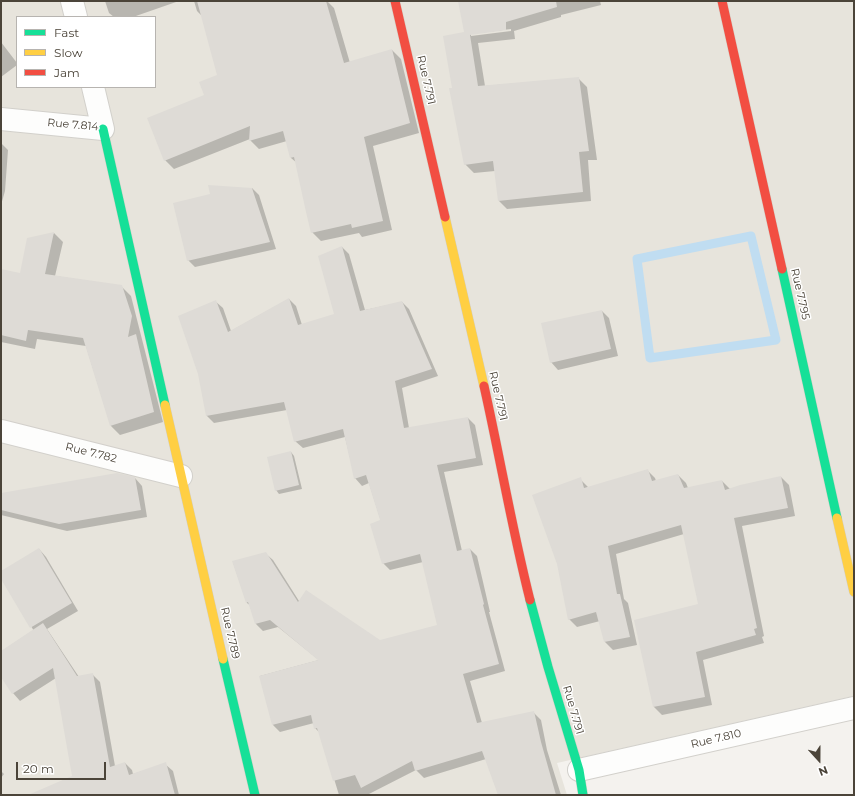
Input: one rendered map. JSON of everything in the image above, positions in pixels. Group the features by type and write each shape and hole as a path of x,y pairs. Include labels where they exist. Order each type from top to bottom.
{"street":[{"path":"72,1 76,16"},
{"name":"Rue 7.791","path":"395,1 495,434 520,560 548,667 578,770 583,795"},
{"name":"Rue 7.795","path":"722,1 854,592"},
{"name":"Rue 7.814","path":"1,119 103,129 93,88"},
{"name":"Rue 7.789","path":"103,129 181,476 256,795"},
{"name":"Rue 7.782","path":"1,431 181,476"},
{"name":"Rue 7.810","path":"578,770 854,708"}],"shaded area":[{"path":"1,1 854,1 854,696 557,763 567,795 1,795"}],"building":[{"path":"197,1 326,1 344,63 392,49 410,123 364,137 383,221 352,228 351,224 311,233 294,157 290,158 283,131 249,141 250,126 164,161 147,118 204,95 199,82 217,75"},
{"path":"458,1 556,1 557,7 506,22 506,30 470,35 478,86 579,77 589,151 579,152 583,192 498,201 493,161 464,165 449,88 452,88 443,36 464,32"},
{"path":"208,185 252,188 270,242 187,261 173,203 210,194"},
{"path":"54,232 45,274 122,285 132,316 128,337 136,334 154,412 110,426 83,338 28,330 26,341 1,335 1,269 20,273 27,238"},
{"path":"342,246 360,311 402,301 432,369 395,381 404,428 468,417 476,458 437,465 457,551 470,548 483,605 499,664 463,674 477,723 534,711 556,795 498,795 482,751 415,771 412,761 361,788 355,775 333,781 317,728 314,729 311,715 272,725 259,676 318,660 270,620 255,624 248,602 246,603 232,561 266,552 298,602 306,590 380,640 437,625 420,554 382,564 370,524 380,520 366,475 354,479 343,429 294,442 284,402 206,416 198,374 178,316 216,300 228,332 289,298 298,325 334,314 318,256"},
{"path":"602,310 611,349 550,363 541,323"},
{"path":"291,451 299,485 275,491 267,457"},
{"path":"648,469 652,481 678,474 684,488 722,480 725,490 740,485 781,476 788,508 734,518 757,628 754,629 756,635 696,652 705,697 653,707 634,620 698,604 681,525 608,546 617,594 620,594 630,637 604,642 596,612 568,620 557,564 532,495 581,477 584,488"},
{"path":"117,473 135,477 141,510 59,524 1,510 1,493"},
{"path":"39,548 72,603 30,628 1,579 1,571"},
{"path":"43,623 77,676 93,673 110,767 125,762 129,775 166,762 175,795 28,795 72,776 53,668 12,694 1,677 1,651"}],"waterway":[{"path":"751,236 776,340 650,358 637,259 751,236"}],"traffic: fast":[{"path":"103,129 165,405"},
{"path":"782,269 837,518"},
{"path":"530,600 548,667 579,770 583,795"},
{"path":"223,659 255,795"}],"traffic: slow":[{"path":"445,217 484,386"},
{"path":"165,405 223,659"},
{"path":"837,518 854,592"}],"traffic: jam":[{"path":"395,1 445,217"},
{"path":"722,1 782,269"},
{"path":"484,386 517,547 530,600"}]}
